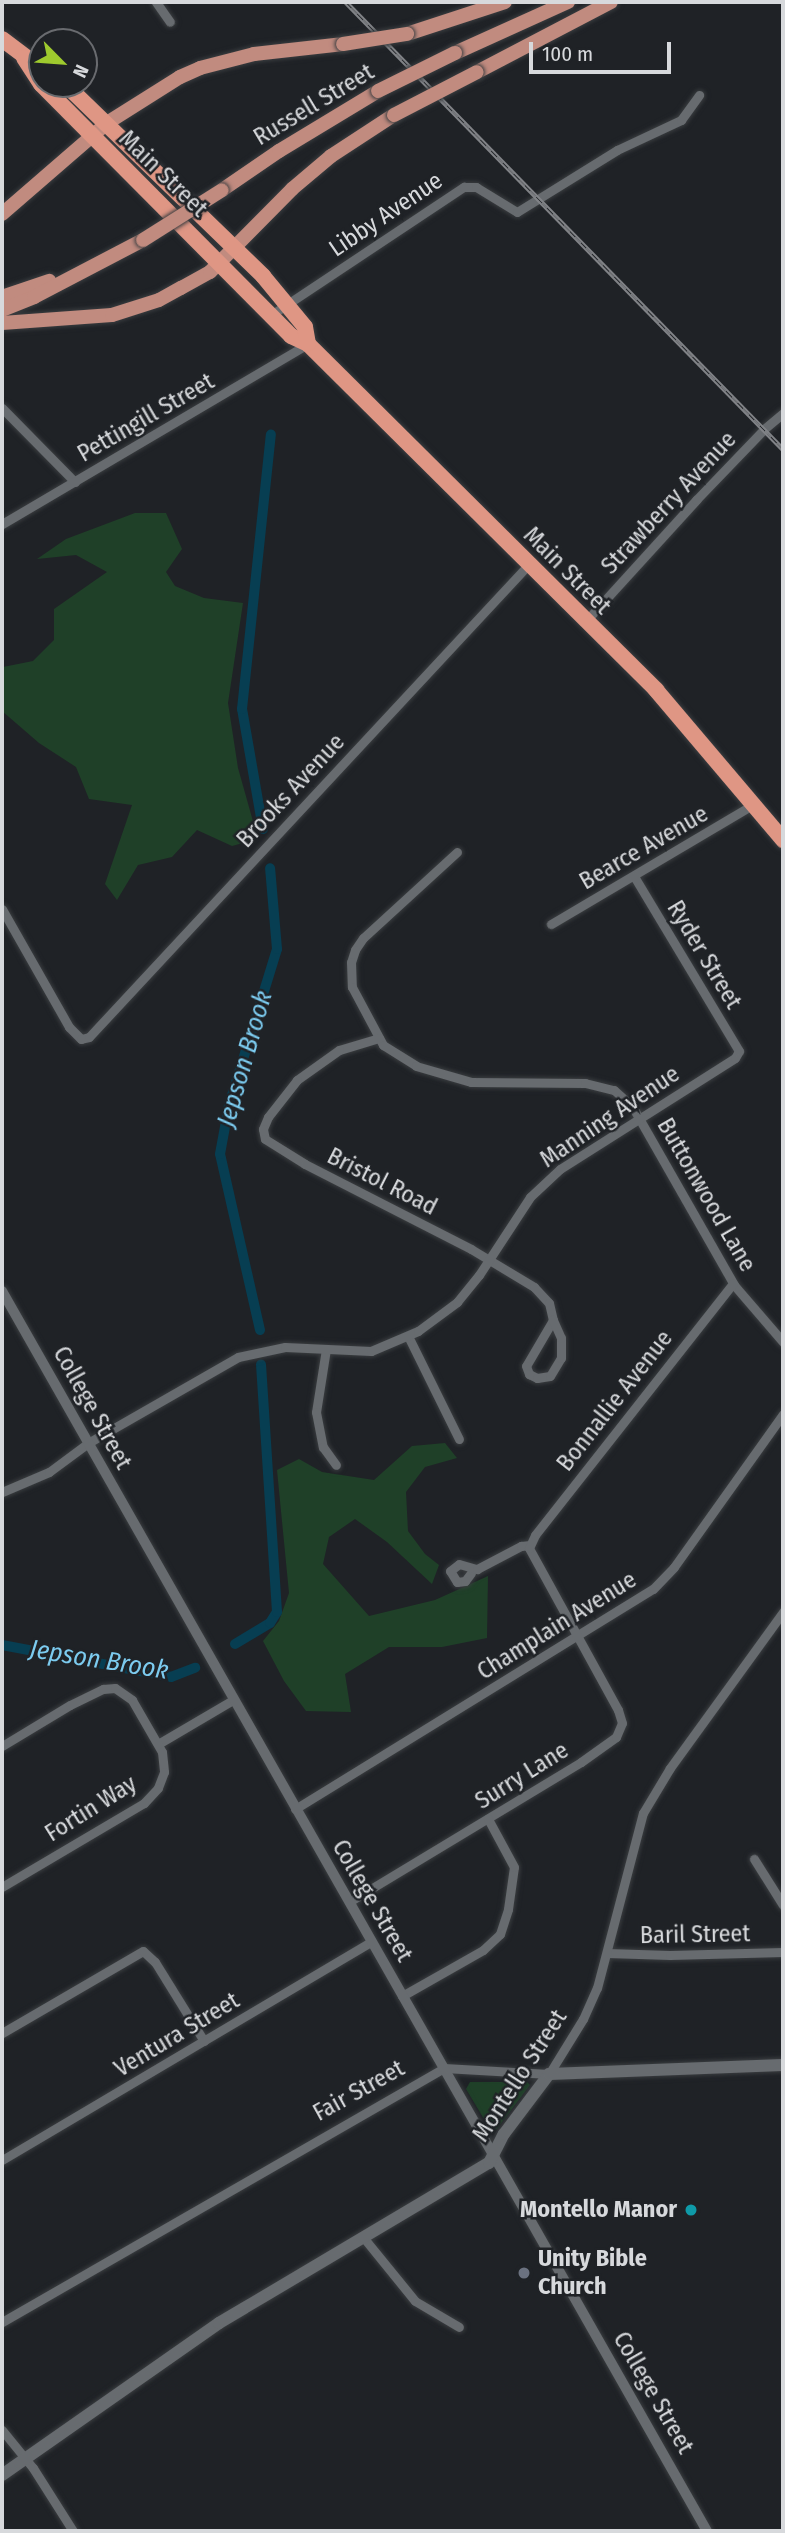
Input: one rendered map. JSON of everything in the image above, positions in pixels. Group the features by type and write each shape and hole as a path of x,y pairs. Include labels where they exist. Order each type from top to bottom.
{"highway":[{"name":"Main Street","path":"2,39 28,60"},
{"name":"Main Street","path":"24,58 41,84 291,336 308,344 656,690 783,840"},
{"name":"Main Street","path":"80,98 236,248 305,327 308,344"}],"main road":[{"path":"2,214 107,123 151,93 200,68 254,54 407,34 505,2"},
{"name":"Russell Street","path":"2,310 143,240 288,145 378,91 568,2"},
{"path":"2,323 112,315 181,288 236,248 292,188 341,148 394,115 611,2"},
{"name":"Russell Street","path":"2,297 93,266"},
{"name":"Fair Street","path":"549,2074 783,2065"},
{"name":"Montello Street","path":"2,2475 219,2323 489,2163 493,2151 549,2074"}],"street":[{"path":"156,2 170,22"},
{"name":"Libby Avenue","path":"271,315 464,187 476,187 517,212 617,150 681,120 699,95"},
{"name":"Pettingill Street","path":"2,524 308,344"},
{"path":"2,408 75,482"},
{"name":"Strawberry Avenue","path":"586,621 764,429 783,414"},
{"name":"Brooks Avenue","path":"2,909 69,1027 81,1039 89,1037 528,565"},
{"name":"Bearce Avenue","path":"551,924 754,804"},
{"path":"379,1038 352,987 351,962 355,950 363,938 457,852"},
{"name":"Ryder Street","path":"634,876 740,1053"},
{"name":"Buttonwood Lane","path":"379,1038 387,1049 396,1055 454,1079 491,1083 585,1083 607,1086 626,1099 733,1283 783,1342"},
{"name":"Bristol Road","path":"379,1038 339,1050 297,1080 268,1117 263,1133 270,1144 489,1258 540,1292 549,1303 561,1338 562,1358 550,1376 537,1378 529,1374 526,1366 553,1320"},
{"name":"Manning Avenue","path":"2,1492 49,1472 88,1443 238,1357 285,1347 370,1351 408,1336 449,1311 537,1190 594,1146 740,1053"},
{"name":"Bonnallie Avenue","path":"530,1545 733,1283"},
{"name":"College Street","path":"2,1291 707,2531"},
{"path":"408,1336 459,1438"},
{"path":"326,1349 316,1412 323,1447 336,1465"},
{"name":"Champlain Avenue","path":"295,1809 646,1595 662,1581 783,1415"},
{"path":"471,1573 466,1581 457,1582 450,1570 459,1563 477,1569 521,1546 530,1545 529,1551 534,1562 577,1637"},
{"name":"Montello Street","path":"549,2074 583,2019 607,1953 643,1813 670,1768 783,1612"},
{"name":"Surry Lane","path":"349,1902 608,1744 621,1729 618,1710 577,1637"},
{"path":"2,1746 103,1689 115,1688 132,1700 158,1744 233,1700"},
{"name":"Fortin Way","path":"2,1887 149,1799 158,1788 164,1772 158,1744"},
{"path":"401,1996 483,1950 500,1934 508,1909 514,1867 488,1819"},
{"path":"754,1859 783,1905"},
{"name":"Ventura Street","path":"2,2160 371,1942"},
{"path":"2,2033 143,1951 155,1962 204,2041"},
{"name":"Baril Street","path":"607,1953 670,1955 783,1952"},
{"name":"Fair Street","path":"2,2322 444,2068 549,2074"},
{"path":"363,2237 415,2301 459,2327"},
{"path":"2,2430 25,2459 73,2531"}],"green space":[{"path":"135,513 166,513 182,549 166,572 175,586 204,598 243,603 228,703 238,768 258,839 232,846 197,830 172,857 138,865 117,900 105,884 132,805 89,799 76,767 39,743 2,711 2,674 3,667 33,661 54,640 54,609 107,572 76,555 37,559 66,539"},
{"path":"445,1443 457,1458 425,1467 406,1492 408,1531 425,1554 439,1565 432,1584 387,1542 355,1519 329,1537 323,1564 369,1616 435,1600 488,1576 487,1638 442,1647 389,1647 345,1674 351,1712 306,1711 284,1681 263,1641 279,1621 289,1593 277,1470 299,1459 322,1472 374,1480 412,1446"},
{"path":"470,2082 527,2082 530,2085 493,2134 466,2089"}],"waterway":[{"name":"Jepson Brook","path":"263,829 242,709 271,435"},
{"name":"Jepson Brook","path":"260,1330 220,1154 229,1105 277,949 270,868"},
{"name":"Jepson Brook","path":"235,1644 270,1623 277,1612 261,1365"},
{"name":"Jepson Brook","path":"2,1645 171,1677 195,1668"}],"railway":[{"path":"346,2 783,449"}],"place":[{"name":"Montello Manor","path":"691,2210"},
{"name":"Unity Bible Church","path":"524,2273"}]}
